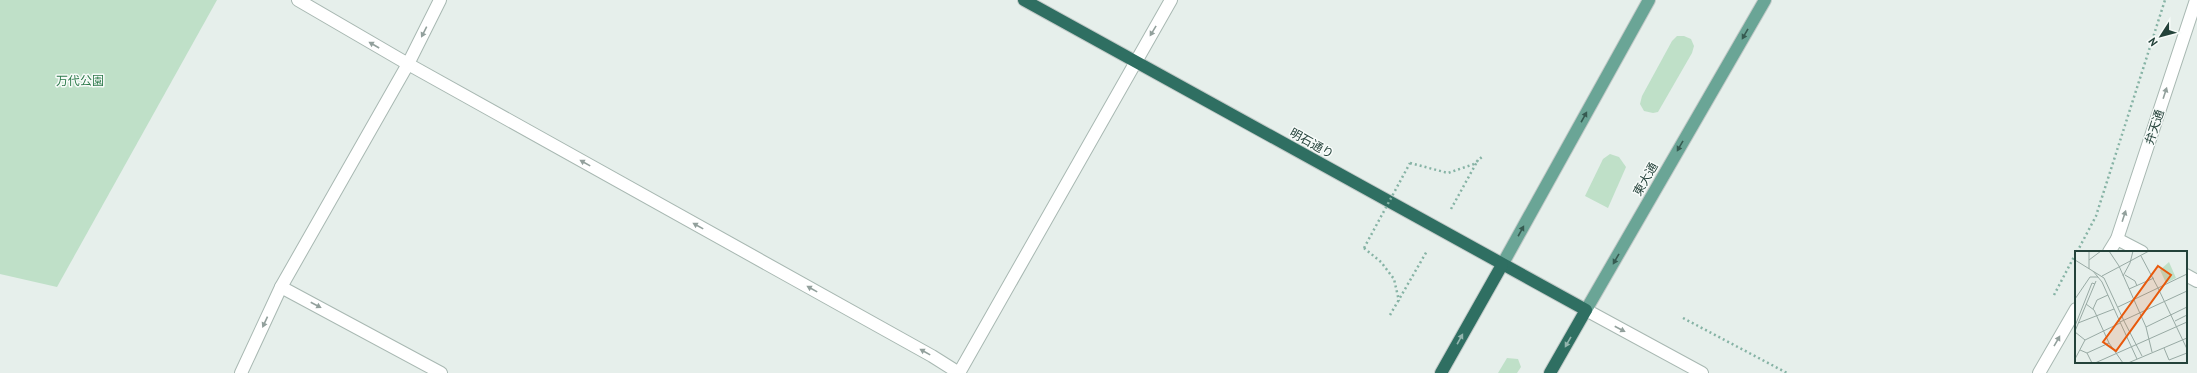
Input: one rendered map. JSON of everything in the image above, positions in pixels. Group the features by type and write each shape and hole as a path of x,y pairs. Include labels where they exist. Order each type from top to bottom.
{"highway":[{"name":"明石通り","path":"1024,0 1586,310"},
{"path":"1441,373 1502,265"},
{"name":"東大通","path":"1550,373 1586,310"}],"main road":[{"path":"1502,265 1649,0"},
{"name":"東大通","path":"1586,310 1765,0"}],"street":[{"path":"298,0 408,64 932,356 959,373 1134,62 1171,0"},
{"path":"241,373 281,287 408,64 440,0"},
{"name":"弁天通","path":"2110,251 2117,239 2196,0"},
{"path":"2117,239 2140,251"},
{"path":"2187,276 2197,281"},
{"path":"281,287 440,373"},
{"path":"1586,310 1702,373"},
{"path":"2039,373 2075,311"}],"path":[{"path":"2078,251 2096,216 2165,0"},
{"path":"1390,315 1400,302 1394,279 1381,262 1364,248 1410,163 1448,173 1474,164 1483,156"},
{"path":"1683,318 1787,373"}],"green space":[{"name":"万代公園","path":"0,0 217,0 57,287 0,274"},
{"path":"1677,36 1684,36 1691,39 1694,46 1692,53 1658,112 1653,113 1644,111 1640,104 1642,96 1672,41"},
{"path":"1610,154 1619,157 1626,167 1608,208 1585,196 1603,159"},
{"path":"1507,358 1518,359 1521,367 1517,373 1498,373"}]}
